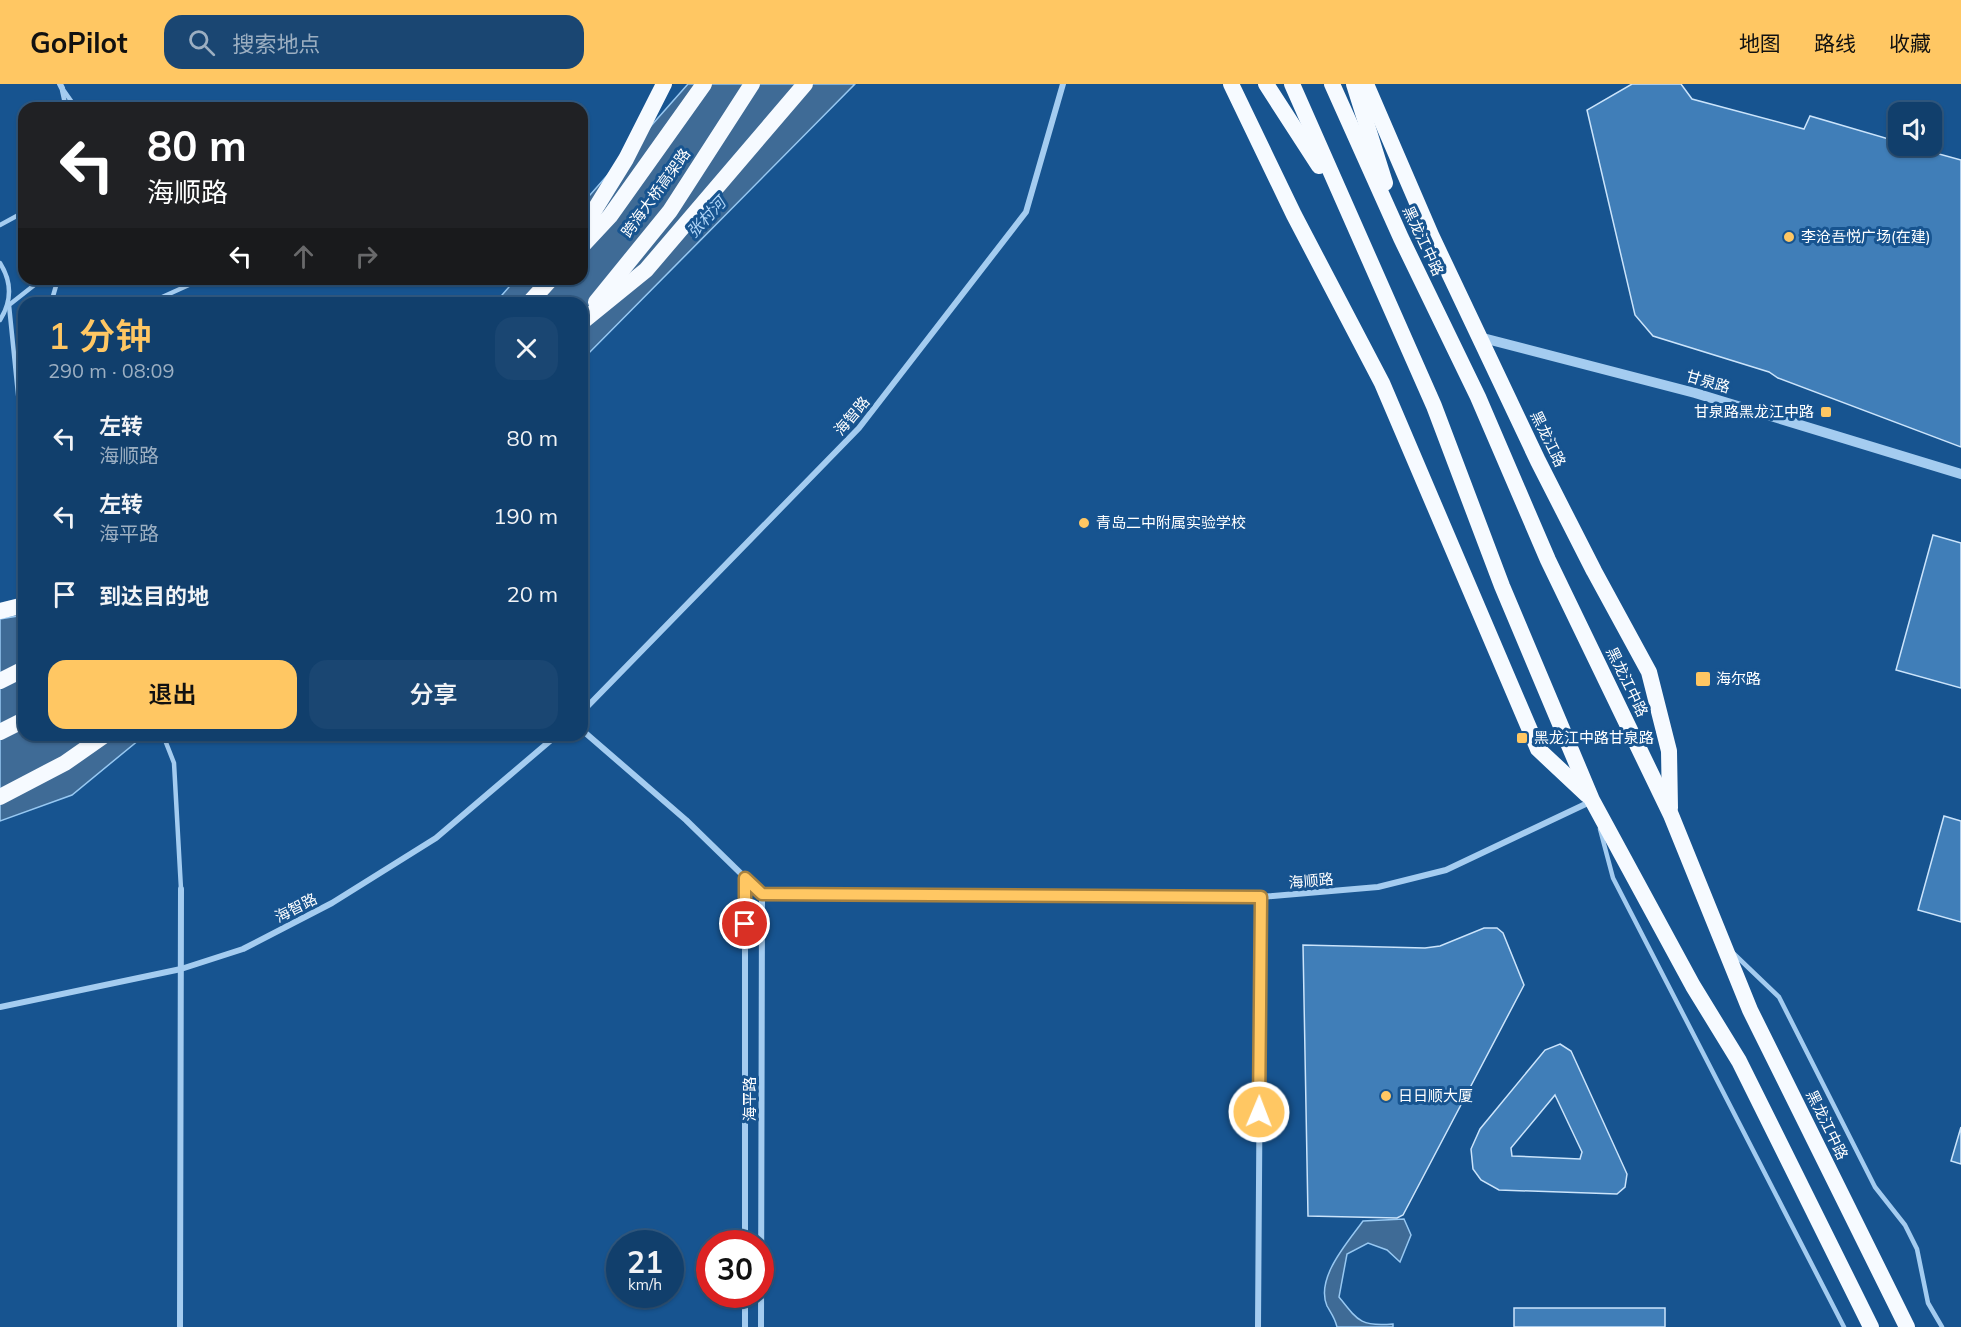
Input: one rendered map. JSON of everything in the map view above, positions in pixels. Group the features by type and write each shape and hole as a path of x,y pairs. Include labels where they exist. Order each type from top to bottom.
{"highway":[{"path":"588,220 626,159 664,84"},
{"name":"跨海大桥高架路","path":"588,240 610,216 704,84"},
{"name":"跨海大桥高架路","path":"588,313 670,211 752,84"},
{"path":"588,315 645,270 805,84"},
{"path":"1231,84 1294,215 1382,383 1491,644 1538,749 1592,800"},
{"path":"1266,84 1346,206"},
{"path":"1292,84 1434,406 1502,586 1592,800 1693,986 1739,1060 1871,1327"},
{"name":"黑龙江中路","path":"1332,84 1401,238 1478,397 1548,560 1671,815 1750,1010 1907,1327"},
{"path":"1354,84 1370,130 1401,238"},
{"name":"黑龙江路","path":"1366,84 1431,235 1479,337 1584,551 1649,672 1669,751 1671,815"},
{"path":"534,297 544,285"},
{"path":"0,611 18,606"},
{"path":"0,681 18,672"},
{"path":"0,732 18,723"},
{"path":"0,797 65,763 96,741"}],"street":[{"name":"海智路","path":"588,706 859,428 1026,212 1063,84"},
{"name":"甘泉路","path":"1479,337 1695,393 1961,474"},
{"path":"588,735 686,820 762,894"},
{"name":"海智路","path":"0,1007 181,969 243,949 332,903 436,838 550,741"},
{"name":"海顺路","path":"762,894 1261,897 1378,887 1446,870 1592,800"},
{"name":"海平路","path":"745,878 745,1230"},
{"path":"180,1327 181,889"},
{"name":"海平路","path":"761,1327 762,894"},
{"path":"1258,1327 1261,897"},
{"path":"745,1308 745,1327"}],"lane":[{"path":"64,85 65,102"},
{"path":"64,85 73,102"},
{"path":"0,225 18,215"},
{"path":"0,263 8,277 18,394"},
{"path":"19,297 34,285"},
{"path":"162,297 189,285"},
{"path":"0,320 9,305 18,298"},
{"path":"165,741 174,763 181,889"},
{"path":"1592,800 1613,878 1844,1327"},
{"path":"1723,944 1769,984 1779,997 1875,1187 1905,1225 1917,1249 1928,1303 1942,1327"}],"water":[{"name":"张村河","path":"688,84 855,84 588,354 588,297 500,297 511,285 588,285 588,197"},
{"path":"18,616 18,741 138,741 72,795 0,821 0,619"},
{"path":"1404,1219 1411,1235 1400,1262 1387,1250 1368,1243 1347,1254 1339,1297 1361,1321 1382,1325 1393,1324 1393,1327 1337,1327 1324,1295 1325,1284 1335,1261 1363,1221"}],"building":[{"name":"李沧吾悦广场(在建)","path":"1632,84 1681,84 1692,99 1804,129 1810,116 1888,139 1888,156 1942,155 1961,160 1961,447 1778,378 1769,372 1653,336 1635,315 1587,110"},
{"path":"1933,535 1961,543 1961,688 1896,670"},
{"path":"1944,816 1961,821 1961,922 1918,910"},
{"name":"日日顺大厦","path":"1484,928 1497,928 1503,933 1524,985 1403,1215 1397,1218 1308,1216 1303,945 1425,948 1440,946"},
{"path":"1560,1044 1571,1051 1627,1174 1625,1187 1617,1194 1499,1190 1481,1180 1473,1169 1471,1149 1480,1129 1545,1050","holes":["1555,1095 1582,1152 1580,1159 1512,1156 1511,1148"]},
{"path":"1961,1127 1961,1164 1951,1161"},
{"path":"1514,1308 1665,1308 1665,1327 1514,1327"}],"place":[{"name":"李沧吾悦广场(在建)","path":"1789,237"},
{"name":"甘泉路黑龙江中路","path":"1826,412"},
{"name":"青岛二中附属实验学校","path":"1084,523"},
{"name":"海尔路","path":"1703,679"},
{"name":"黑龙江中路甘泉路","path":"1522,738"},
{"name":"日日顺大厦","path":"1386,1096"}],"route":[{"path":"745,924 745,878 762,894 1261,897 1259,1112"}]}
